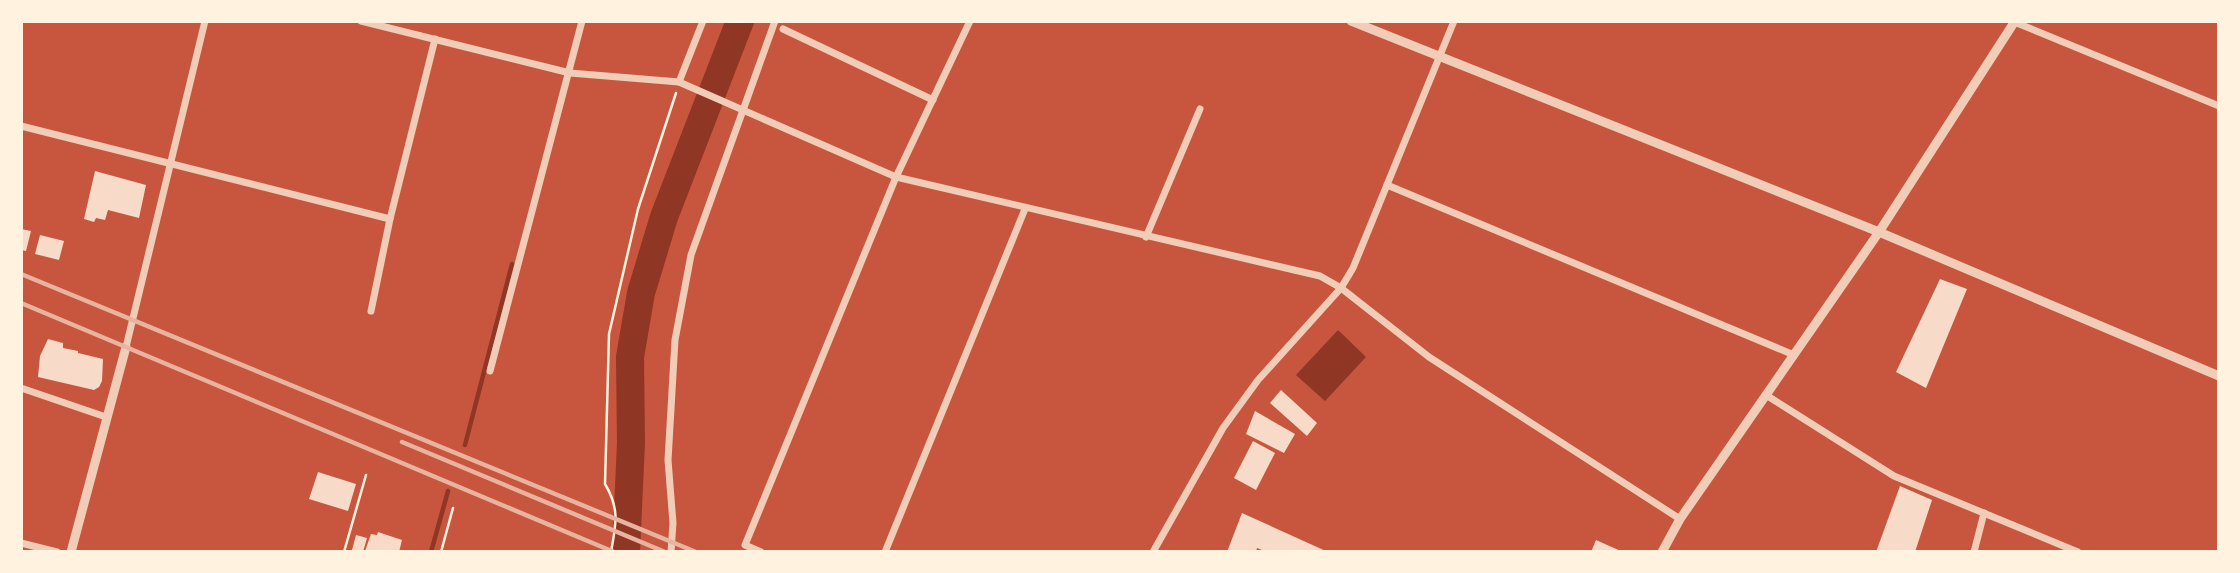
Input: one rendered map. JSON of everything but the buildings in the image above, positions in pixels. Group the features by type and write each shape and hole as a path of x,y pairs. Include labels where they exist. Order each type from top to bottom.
{"street":[{"path":"71,552 126,347 205,21"},
{"path":"361,21 570,73 680,82 896,177 1320,276 1340,288 1429,357 1681,519"},
{"path":"490,371 582,21"},
{"path":"680,82 702,21"},
{"path":"671,552 673,523 668,460 676,340 699,225 775,21"},
{"path":"761,552 745,545 896,177 970,21"},
{"path":"1351,21 1879,232 2219,376"},
{"path":"1153,552 1223,428 1258,380 1340,288 1353,268 1454,21"},
{"path":"1662,552 1681,519 1879,232 2013,21 2219,106"},
{"path":"783,29 933,100"},
{"path":"371,311 390,219 435,39"},
{"path":"1146,237 1200,109"},
{"path":"21,126 390,219"},
{"path":"1387,185 1794,355"},
{"path":"884,552 1025,209"},
{"path":"21,388 106,417"},
{"path":"1766,395 1894,476 2078,552"},
{"path":"1974,552 1984,513"},
{"path":"21,543 57,552"}],"path":[{"path":"611,552 618,515 615,502 605,484 609,334 639,209 680,82"},
{"path":"344,552 366,475"},
{"path":"441,552 453,508"}],"shaded area":[{"path":"1338,330 1366,357 1325,401 1296,375"}],"waterway":[{"path":"626,552 631,443 630,357 641,293 664,217 740,21"},
{"path":"465,445 512,264"},
{"path":"431,552 448,491"}],"railway":[{"path":"21,274 696,552"},
{"path":"21,303 614,552"},
{"path":"402,442 665,552"}]}
